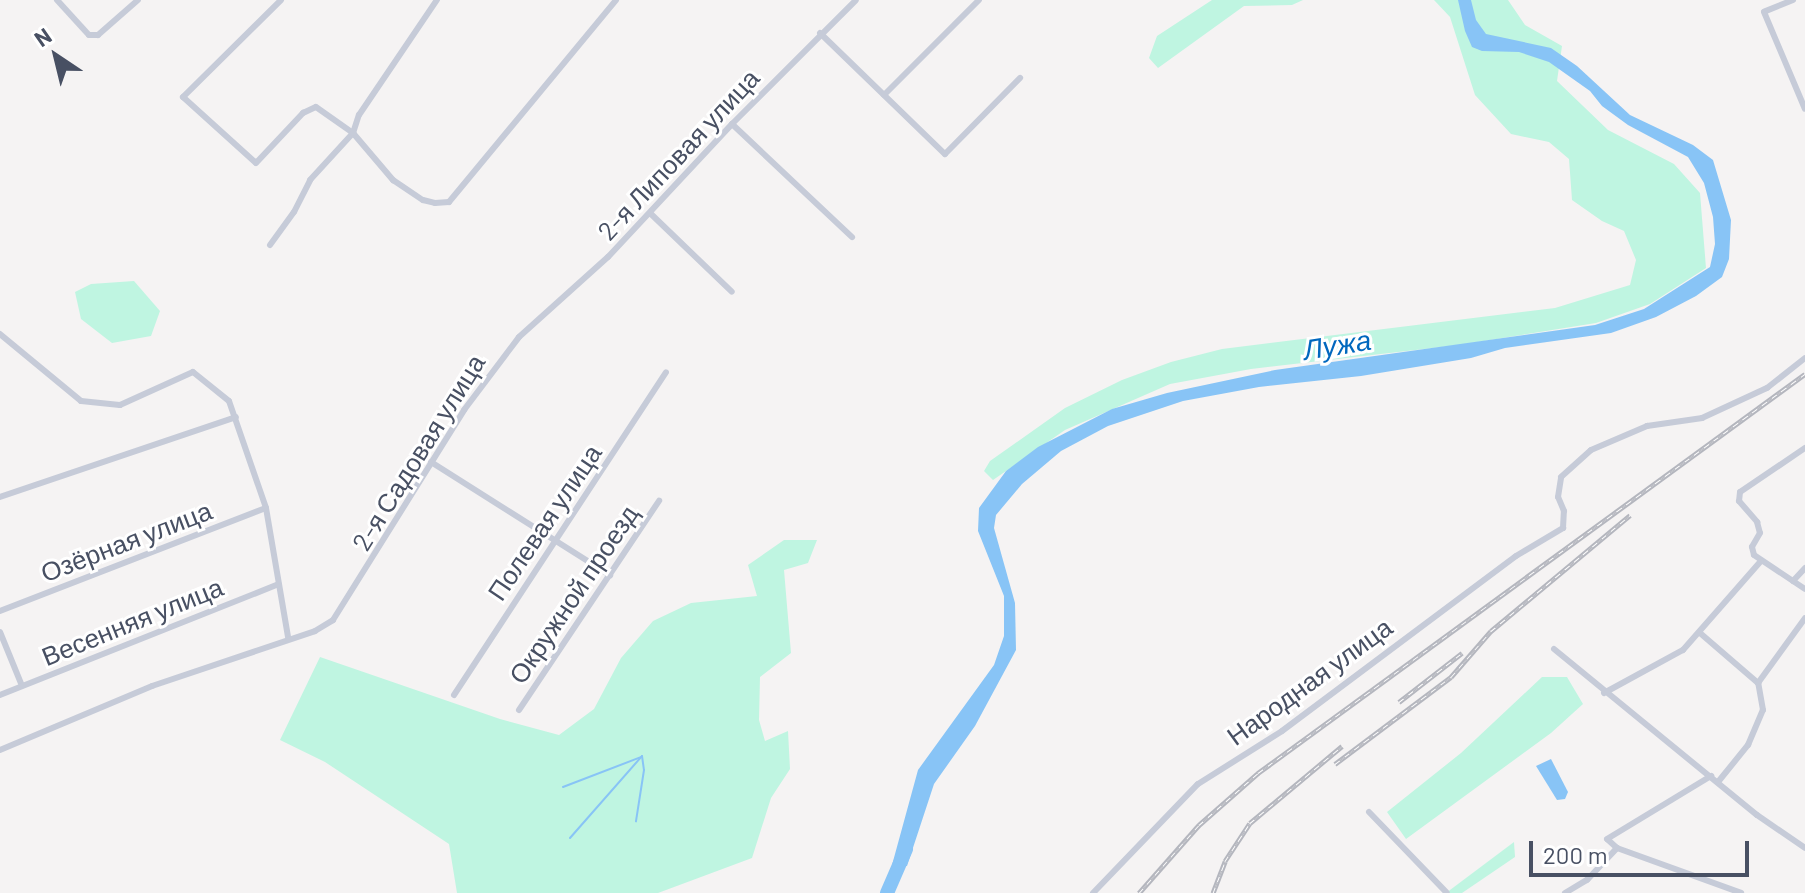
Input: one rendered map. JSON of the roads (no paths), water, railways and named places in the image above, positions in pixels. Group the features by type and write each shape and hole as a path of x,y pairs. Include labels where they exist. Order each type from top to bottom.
{"street":[{"path":"57,0 89,35 98,35 138,0"},
{"path":"281,0 183,97 256,163 303,113 316,107 353,133 393,180 423,200 449,202 616,0"},
{"path":"270,245 294,212 310,180 353,133 359,115 437,0"},
{"name":"2-я Липовая улица","path":"561,299 651,214 732,124 856,0"},
{"path":"884,95 979,0"},
{"path":"1793,0 1764,12 1805,109"},
{"path":"820,33 945,154 1020,78"},
{"path":"732,124 852,237"},
{"path":"651,214 732,292"},
{"name":"2-я Садовая улица","path":"288,637 315,631 342,610 431,462 501,359 519,337 561,299"},
{"path":"0,334 81,401 120,405 193,372 229,401 266,508 288,637 152,686 0,750"},
{"name":"Народная улица","path":"1093,893 1198,784 1282,731 1516,556 1563,528 1564,511 1558,497 1561,477 1591,450 1647,426 1713,413 1767,388 1805,358"},
{"name":"Полевая улица","path":"454,695 666,372"},
{"path":"0,497 236,417"},
{"path":"1805,448 1740,492 1739,501 1757,522 1760,533 1752,547 1754,555 1805,589"},
{"path":"431,462 610,575"},
{"name":"Окружной проезд","path":"519,710 659,501"},
{"name":"Озёрная улица","path":"0,611 266,508"},
{"path":"1604,693 1683,650 1761,561"},
{"path":"1793,581 1805,568"},
{"name":"Весенняя улица","path":"0,695 279,584"},
{"path":"1758,683 1805,618"},
{"path":"0,632 22,686"},
{"path":"1700,633 1758,683 1763,710 1748,745 1718,782"},
{"path":"1554,649 1604,693 1805,848"},
{"path":"1711,776 1607,839 1617,848 1741,893"},
{"path":"1369,812 1447,893"},
{"path":"1565,893 1587,880 1617,848"}],"water":[{"path":"1458,0 1471,0 1476,20 1486,34 1551,48 1577,66 1630,115 1693,145 1713,160 1731,220 1729,259 1722,277 1696,296 1656,317 1611,333 1505,348 1471,358 1361,376 1259,387 1183,401 1108,426 1061,451 1022,484 996,515 994,528 1015,603 1016,650 975,726 934,784 907,866 892,865 918,770 994,665 1004,636 1004,596 978,531 979,508 1006,471 1038,447 1112,409 1167,393 1275,370 1595,325 1644,309 1710,267 1715,244 1713,217 1704,183 1688,157 1628,125 1602,106 1590,91 1549,62 1519,52 1482,51 1472,47"},
{"path":"1551,759 1568,792 1565,799 1557,800 1536,766"}],"waterway":[{"path":"570,838 642,756 644,770 636,821"},
{"path":"563,787 641,757"},
{"name":"Лужа","path":"887,893 906,849"}],"railway":[{"path":"1139,893 1199,825 1258,773 1805,374"},
{"path":"1335,764 1451,677 1491,631 1630,515"},
{"path":"1399,702 1462,653"},
{"path":"1213,893 1225,861 1250,823 1342,746"}]}
